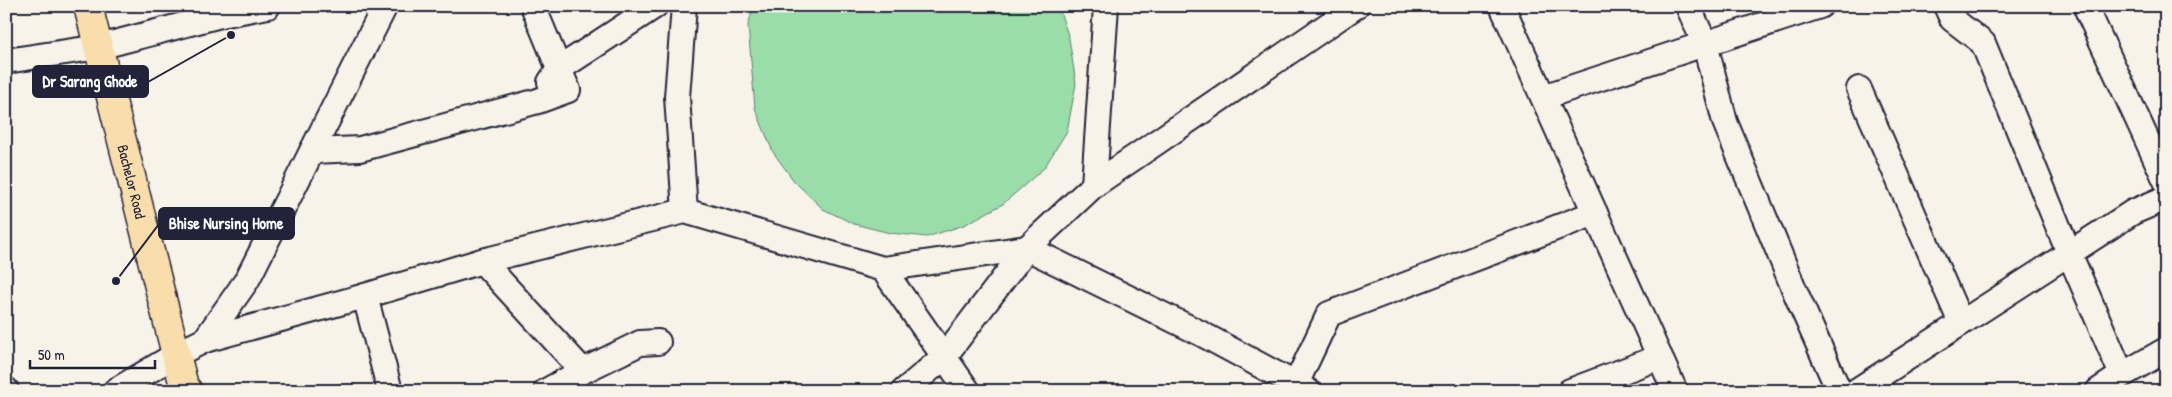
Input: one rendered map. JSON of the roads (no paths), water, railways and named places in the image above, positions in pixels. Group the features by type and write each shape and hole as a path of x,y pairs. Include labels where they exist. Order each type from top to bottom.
{"main road":[{"name":"Bachelor Road","path":"88,6 185,389"}],"street":[{"path":"6,61 98,47 220,11 268,6"},
{"path":"205,340 247,280 385,6"},
{"path":"312,151 360,149 538,101 568,90 533,6"},
{"path":"559,69 630,13 655,6"},
{"path":"684,6 677,97 685,211"},
{"path":"1094,185 1106,6"},
{"path":"904,391 944,357 1027,248 1094,185 1356,6"},
{"path":"1502,6 1675,391"},
{"path":"1688,6 1705,44 1724,122 1796,296 1839,391"},
{"path":"1543,97 1820,6"},
{"path":"1946,6 1952,19 1983,43 2069,253 2122,375"},
{"path":"2088,12 2166,181"},
{"path":"1859,89 1961,323"},
{"path":"1856,391 2133,212 2166,198"},
{"path":"116,391 177,354 205,340 365,296 482,261 685,211 883,269 1027,248 1200,333 1302,388 1329,314 1595,213"},
{"path":"482,261 583,371"},
{"path":"883,269 968,391"},
{"path":"365,296 390,391"},
{"path":"546,391 640,343 658,342"},
{"path":"2098,391 2166,350"},
{"path":"1570,391 1660,357"}],"place":[{"name":"Dr Sarang Ghode","path":"231,35"},
{"name":"Bhise Nursing Home","path":"116,281"}]}
